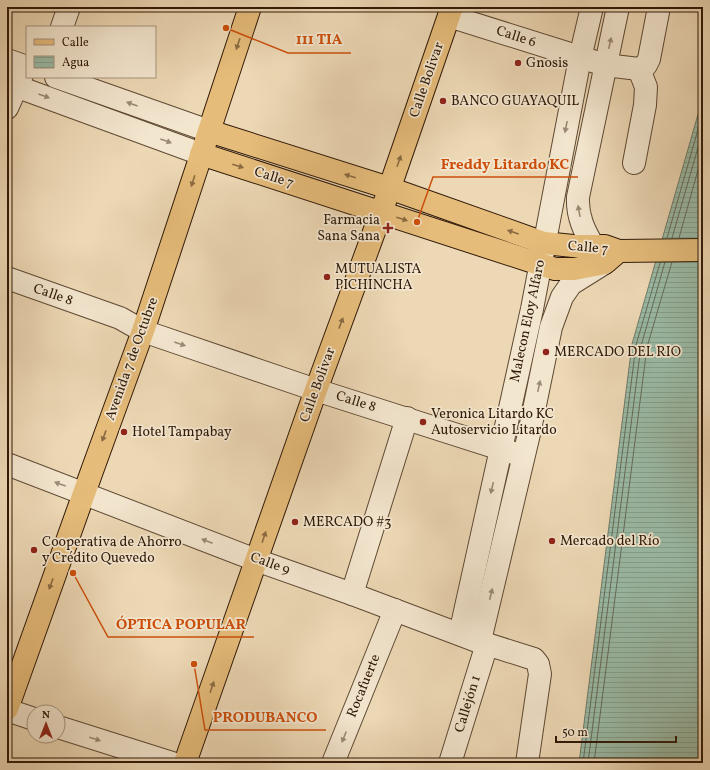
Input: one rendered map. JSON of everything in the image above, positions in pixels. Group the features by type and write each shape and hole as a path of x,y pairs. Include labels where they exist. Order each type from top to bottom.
{"main road":[{"name":"Avenida 7 de Octubre","path":"7,710 143,331 250,7"},
{"name":"Calle Bolivar","path":"185,763 316,390 382,213 451,12"},
{"name":"Calle 7","path":"209,131 390,188 544,243 612,253"},
{"name":"Calle 7","path":"201,154 556,269 574,269 612,253"},
{"path":"612,253 703,250"}],"street":[{"path":"62,26 69,7"},
{"name":"Malecon Eloy Alfaro","path":"475,640 501,450 532,309 580,58 592,7"},
{"path":"612,253 587,236 577,207 618,7"},
{"path":"634,163 645,105 646,87 639,69 646,65 649,59 659,7"},
{"name":"Calle 6","path":"451,12 580,58 605,65 639,69"},
{"path":"7,108 12,84 20,64"},
{"name":"Calle 7","path":"59,78 209,131"},
{"name":"Calle 7","path":"12,84 201,154"},
{"name":"Malecon Eloy Alfaro","path":"475,640 482,632 551,327 556,312 562,297 571,284 612,253"},
{"name":"Calle 8","path":"7,278 120,318 143,331 316,390 523,456"},
{"name":"Calle 8","path":"7,293 114,331 143,331"},
{"path":"532,309 539,308 556,312"},
{"path":"352,594 407,418"},
{"name":"Calle 9","path":"7,464 256,560 475,640 534,659 538,664 540,674 527,763"},
{"name":"Rocafuerte","path":"333,763 394,610"},
{"name":"Callejón 1","path":"450,763 475,640"},
{"path":"7,710 26,716"},
{"path":"66,730 172,763"}],"water":[{"path":"703,97 703,763 579,763 632,344"}],"place":[{"name":"111 TIA","path":"226,28"},
{"name":"Gnosis","path":"518,63"},
{"name":"BANCO GUAYAQUIL","path":"443,101"},
{"name":"Freddy Litardo KC","path":"417,222"},
{"name":"Farmacia Sana Sana","path":"388,228"},
{"name":"MUTUALISTA PICHINCHA","path":"327,277"},
{"name":"MERCADO DEL RIO","path":"546,352"},
{"name":"Veronica Litardo KC Autoservicio Litardo","path":"423,422"},
{"name":"Hotel Tampabay","path":"124,432"},
{"name":"MERCADO #3","path":"295,522"},
{"name":"Mercado del Río","path":"552,541"},
{"name":"Cooperativa de Ahorro y Crédito Quevedo","path":"34,550"},
{"name":"ÓPTICA POPULAR","path":"73,573"},
{"name":"PRODUBANCO","path":"194,664"}]}
